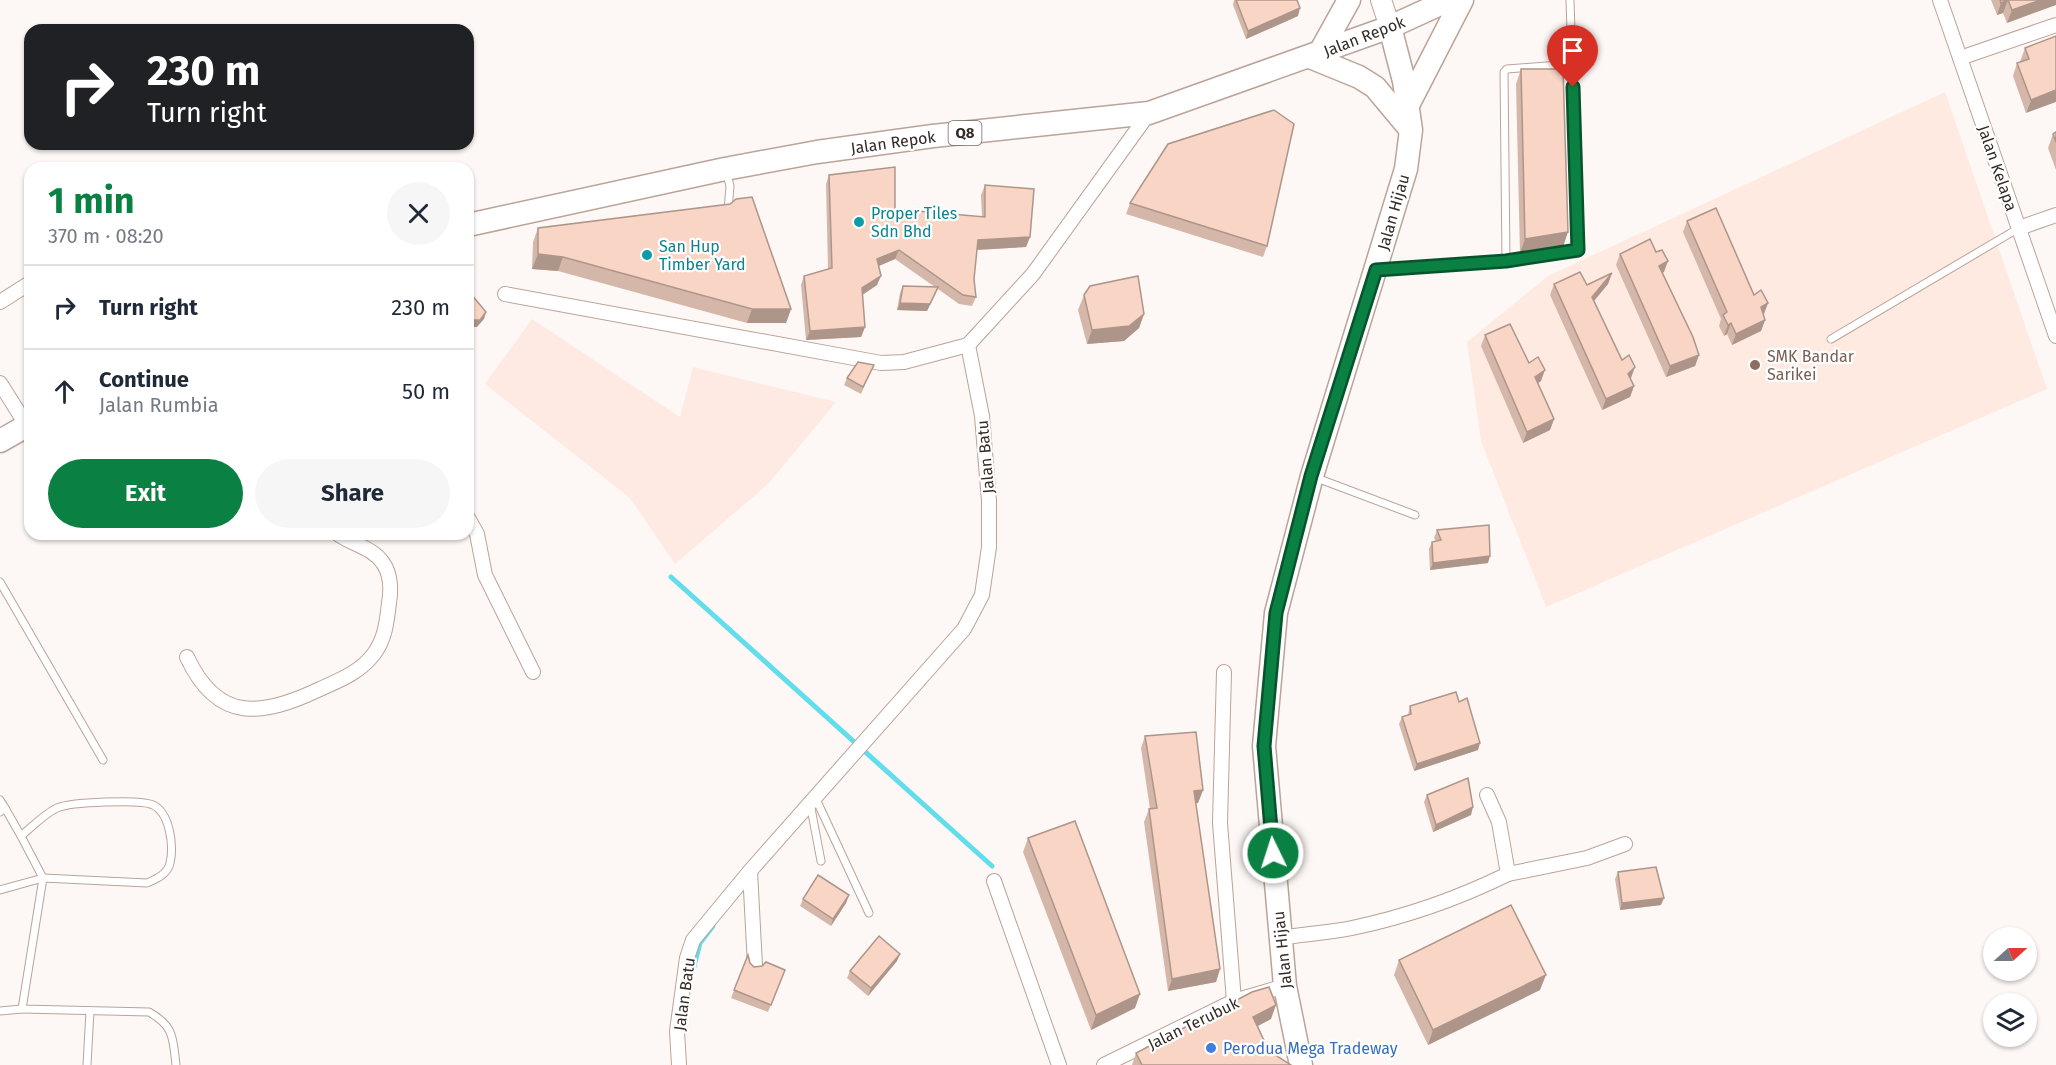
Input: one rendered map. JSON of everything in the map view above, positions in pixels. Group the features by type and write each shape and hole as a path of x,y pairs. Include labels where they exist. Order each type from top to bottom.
{"main road":[{"path":"1348,0 1341,19 1314,55 1375,87 1411,130"},
{"path":"1381,0 1390,27"},
{"name":"Jalan Repok","path":"474,224 725,169 902,140 1149,112 1390,27 1449,0"},
{"path":"1407,107 1462,0"},
{"name":"Jalan Hijau","path":"1301,1065 1285,986 1279,938 1264,746 1276,613 1311,476 1406,169 1411,130 1404,81 1390,27"},
{"path":"0,441 24,427"}],"street":[{"name":"Jalan Kelapa","path":"1940,0 2056,336"},
{"path":"1960,58 2056,25"},
{"path":"505,294 881,363 904,362 968,345 1033,274 1149,112"},
{"path":"2019,228 2056,215"},
{"path":"0,302 24,287"},
{"name":"Jalan Batu","path":"679,1065 677,1031 687,958 693,940 750,871 963,629 982,596 989,547 989,501 982,416 968,345"},
{"path":"0,383 24,419"},
{"path":"474,529 485,574 533,672"},
{"path":"187,657 196,677 208,690 248,710 266,710 283,705 363,667 375,653 383,638 390,598 390,582 385,566 375,553 350,540"},
{"path":"1224,672 1220,823 1234,1001"},
{"path":"1487,795 1499,822 1508,874"},
{"path":"1279,938 1351,928 1400,916 1479,888 1508,874 1587,858 1625,844"},
{"path":"750,871 755,966"},
{"path":"994,882 1059,1065"},
{"name":"Jalan Terubuk","path":"1104,1065 1234,1001 1285,986"}],"lane":[{"path":"1376,270 1506,261 1578,250 1570,0"},
{"path":"1506,261 1504,72 1507,69 1572,64"},
{"path":"724,213 730,204 730,186 725,169"},
{"path":"1832,339 2019,228"},
{"path":"1311,476 1415,516"},
{"path":"0,582 103,760"},
{"path":"0,800 3,810 21,836 44,878 21,1009"},
{"path":"813,800 821,861"},
{"path":"813,800 869,913"},
{"path":"0,890 44,878 147,883 161,877 170,864 168,825 164,812 151,804 70,804 55,808 21,836"},
{"path":"0,1011 21,1009 149,1011 164,1020 173,1037 176,1065"},
{"path":"87,1065 90,1011"}],"shaded area":[{"name":"SMK Bandar Sarikei","path":"1945,92 2047,389 1546,607 1481,441 1467,342 1548,276"},
{"path":"532,319 680,417 693,367 836,402 768,484 675,564 630,498 485,384"}],"building":[{"path":"1236,0 1297,0 1300,8 1248,31"},
{"path":"2008,0 2041,0 2012,10"},
{"path":"2056,36 2056,90 2031,100 2017,63 2029,59 2025,48"},
{"path":"1521,69 1563,69 1568,232 1525,239"},
{"path":"1274,110 1294,124 1267,246 1130,203 1168,144"},
{"path":"895,167 895,209 985,217 985,185 1034,189 1030,237 978,240 974,279 976,297 963,295 899,250 877,259 881,276 862,288 865,327 810,331 804,276 832,268 829,175"},
{"name":"San Hup Timber Yard","path":"752,197 791,309 752,309 563,257 538,254 538,228 730,204 736,199"},
{"path":"1716,208 1754,295 1761,290 1768,303 1761,307 1765,320 1736,334 1731,323 1728,325 1723,315 1727,312 1687,221"},
{"path":"1650,239 1656,252 1662,250 1668,261 1659,266 1693,337 1699,355 1670,366 1620,254"},
{"path":"1580,272 1587,285 1612,273 1592,297 1622,360 1629,355 1635,367 1628,374 1634,386 1606,399 1554,284"},
{"path":"1138,276 1144,314 1129,326 1092,330 1084,295 1090,286"},
{"path":"903,286 938,287 930,304 900,303"},
{"path":"474,298 486,312 480,320 474,320"},
{"path":"1510,324 1529,363 1538,357 1545,370 1535,377 1554,419 1527,432 1485,335"},
{"path":"858,362 874,365 863,387 847,378"},
{"path":"1489,525 1490,556 1433,563 1432,542 1441,540 1437,530"},
{"path":"1456,692 1459,702 1467,698 1480,743 1417,764 1402,717 1411,714 1410,706"},
{"path":"1196,732 1203,790 1194,791 1220,969 1172,979 1149,809 1157,808 1145,736"},
{"path":"1468,778 1473,807 1436,825 1427,795"},
{"path":"1075,821 1140,994 1096,1015 1028,838"},
{"path":"1656,867 1664,898 1622,903 1618,872"},
{"path":"818,875 849,895 833,919 803,899"},
{"path":"1511,905 1546,975 1433,1030 1399,960"},
{"path":"879,936 900,954 871,988 850,971"},
{"path":"748,955 754,967 762,966 766,962 785,970 771,1005 734,990"},
{"name":"Perodua Mega Tradeway","path":"1269,987 1276,1005 1253,1017 1269,1051 1291,1065 1142,1065 1136,1053 1252,992"}],"waterway":[{"path":"671,577 992,866"},
{"path":"690,982 700,943 713,926"}],"place":[{"name":"Proper Tiles Sdn Bhd","path":"859,222"},
{"name":"San Hup Timber Yard","path":"647,255"},
{"name":"SMK Bandar Sarikei","path":"1755,365"},
{"name":"Perodua Mega Tradeway","path":"1211,1048"}],"route":[{"path":"1273,853 1264,746 1276,613 1311,476 1376,270 1506,261 1578,250 1573,87"}]}
